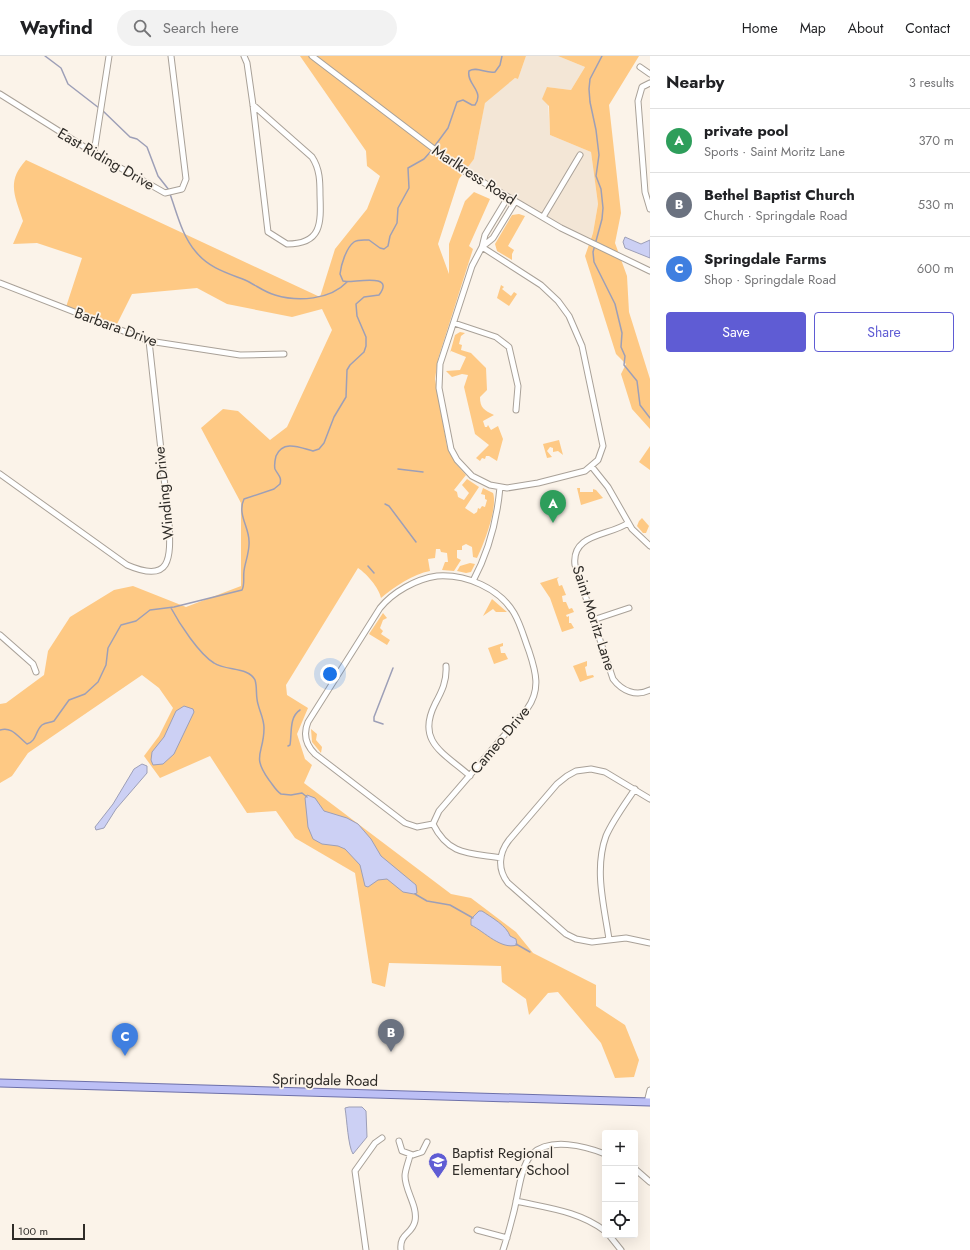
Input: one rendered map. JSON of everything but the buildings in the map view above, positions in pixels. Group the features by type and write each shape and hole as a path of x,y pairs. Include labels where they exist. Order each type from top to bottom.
{"main road":[{"name":"Springdale Road","path":"0,1083 648,1102"}],"street":[{"path":"94,154 109,56"},
{"name":"East Riding Drive","path":"0,94 94,154 165,193 182,189 186,179 171,56"},
{"path":"244,56 247,63 253,105 268,232 287,244 304,242 312,237 320,226 319,174 317,163 253,105"},
{"name":"Marlkress Road","path":"312,56 459,168 515,202 586,241 600,246 650,271"},
{"path":"640,67 650,74"},
{"path":"650,83 642,87 638,101 645,192 650,209"},
{"path":"543,217 580,155"},
{"path":"482,247 546,288 563,307 576,329 584,351 602,444 601,456 592,467 581,472 538,483 514,488 500,487 481,482 469,474 457,460 450,443 438,378 440,364 472,266 482,247 484,235 508,197"},
{"path":"482,247 492,240 515,202"},
{"name":"Barbara Drive","path":"0,283 149,341 240,355 284,354"},
{"path":"454,323 496,337 509,347 514,362 518,386 516,410"},
{"name":"Winding Drive","path":"0,474 127,565 150,572 162,569 168,562 170,544 169,523 149,341"},
{"path":"592,467 608,487 628,523 650,546"},
{"path":"473,581 492,536 497,515 500,487"},
{"name":"Saint Moritz Lane","path":"628,523 617,529 588,539 580,545 576,553 575,565 611,674 623,690 633,693 643,693 650,690"},
{"name":"Cameo Drive","path":"454,576 473,581 501,598 514,613 535,669 537,681 535,695 529,706 470,776 439,811 433,824 418,827 407,824 319,758 308,746 306,737 306,728 363,633 386,602 414,583 430,577 454,576"},
{"path":"593,620 629,608"},
{"path":"0,643 2,637 33,664 36,672"},
{"path":"446,666 446,682 429,718 428,732 436,746 470,776"},
{"path":"650,799 613,775 600,770 582,770 569,774 555,786 509,840 501,858 503,874 508,883 569,936 586,942 626,938 650,943"},
{"path":"609,939 600,870 601,855 609,830 635,789"},
{"path":"433,824 442,838 456,850 466,854 501,858"},
{"path":"648,1102 650,1090"},
{"path":"366,1250 355,1171 375,1143 382,1138"},
{"path":"399,1141 402,1151 410,1155 422,1152 427,1142"},
{"path":"503,1250 527,1162 531,1155 537,1150 552,1145 562,1144 602,1153"},
{"path":"401,1250 400,1242 403,1236 412,1229 415,1220 412,1200 405,1176 410,1155"},
{"path":"638,1172 650,1182"},
{"path":"516,1201 573,1213 584,1217 602,1229"},
{"path":"478,1230 507,1238"},
{"path":"611,1238 621,1250"}],"shaded area":[{"path":"300,56 526,56 518,79 515,78 485,103 474,159 459,179 438,244 449,274 449,244 465,201 474,192 490,199 469,246 473,249 438,359 435,379 447,446 456,464 466,475 454,490 457,492 458,497 464,500 469,493 462,485 467,479 479,487 465,508 474,514 477,512 478,508 480,509 482,506 485,507 487,500 485,499 485,495 481,494 483,488 493,493 494,507 490,526 477,558 473,557 472,547 466,544 462,546 462,550 457,550 457,558 461,560 454,571 442,570 445,562 448,562 447,553 441,552 440,549 436,549 435,558 428,559 430,571 417,575 404,582 381,598 378,590 372,582 358,568 286,685 287,695 308,708 297,734 305,759 312,765 304,783 451,894 471,898 516,932 533,953 596,985 596,1006 625,1025 639,1060 634,1077 615,1078 601,1043 558,992 548,993 529,1015 526,999 502,982 501,966 389,963 385,987 372,983 355,873 295,838 276,811 247,813 210,756 160,778 144,756 159,736 173,708 159,688 142,675 28,753 12,776 0,783 0,704 6,703 44,675 48,651 70,617 114,590 133,586 186,607 241,586 241,503 201,428 223,409 238,411 270,440 287,427 332,330 322,309 292,317 227,304 197,288 132,294 116,326 66,307 82,258 37,243 13,244 23,221 15,197 14,182 16,175 26,160 320,297 335,249 367,209 380,176 367,166 366,151"},
{"path":"526,56 558,56 585,67 571,90 547,87 550,135 591,152 598,204 593,233 589,242 465,170 474,159 485,102 515,78 518,79"},
{"path":"558,56 639,56 609,105 621,213 615,243 627,276 629,312 650,379 650,429 632,409 621,374 626,364 616,354 585,256 593,233 598,204 591,152 550,135 549,106 542,99 547,87 571,90 585,67"},
{"path":"519,214 525,216 508,246 514,250 512,260 497,251 495,244 512,215"},
{"path":"501,285 504,287 502,289 511,296 514,292 517,294 509,306 497,298"},
{"path":"460,332 465,333 461,336 459,344 462,345 461,350 471,353 486,368 487,390 480,397 480,401 483,408 494,415 483,421 485,427 488,425 491,430 498,426 503,439 497,461 489,456 486,456 485,459 482,458 480,461 476,458 489,445 475,434 464,387 468,375 462,374 452,377 446,371 460,370 466,357 451,351 450,353 455,335"},
{"path":"559,440 563,455 558,451 553,452 553,448 550,447 547,451 552,457 547,458 543,444"},
{"path":"650,446 650,470 639,462"},
{"path":"577,488 580,488 580,492 593,492 593,489 596,490 603,498 581,505"},
{"path":"642,518 649,526 646,533 643,533 637,526"},
{"path":"470,563 475,564 471,572 466,573 457,571 460,566"},
{"path":"559,577 557,579 559,586 562,585 566,595 562,596 563,602 566,602 569,609 572,608 574,612 566,615 567,617 569,616 569,623 571,623 574,628 562,632 550,598 540,583"},
{"path":"492,599 507,612 496,612 493,609 483,616"},
{"path":"383,613 387,618 383,620 380,628 383,631 381,634 390,640 387,645 369,634"},
{"path":"503,643 503,646 500,647 501,653 505,653 508,659 494,664 488,648"},
{"path":"587,661 587,666 585,667 587,676 593,675 594,677 580,682 573,666"},
{"path":"311,729 317,734 316,740 322,747 321,753 312,742"}],"water":[{"path":"625,237 641,244 650,240 650,258 625,248 623,242"},
{"path":"184,706 193,709 194,712 174,754 163,764 153,765 151,760 152,752 164,737 176,711"},
{"path":"142,764 147,766 147,773 116,809 104,828 96,830 95,827 113,804 134,769"},
{"path":"307,795 315,798 324,811 347,818 358,824 371,839 381,856 416,885 417,893 414,894 403,892 387,879 378,880 368,887 365,886 360,865 345,849 338,846 322,844 313,839 308,827 305,798"},
{"path":"479,911 482,911 502,925 510,936 516,939 517,945 511,946 499,943 471,925 471,919"},
{"path":"362,1107 366,1111 367,1137 353,1154 349,1139 345,1108"}],"waterway":[{"path":"45,56 61,68 68,84 99,108"},
{"path":"434,147 448,128 457,102 463,100 475,105 478,96 470,80 469,71 475,69 495,72 500,65 502,56"},
{"path":"602,56 590,79 589,89 599,155 596,176 601,189 603,208 602,219 593,252 594,262 615,304 622,333 621,347 625,356 624,365 637,381 640,405 650,418"},
{"path":"102,110 130,137 137,139 147,147 158,176 169,190"},
{"path":"0,730 4,729 11,731 18,735 27,744 33,741 40,727 54,721 69,700 85,694 98,682 106,665 108,648 121,625 136,621 150,610 174,607 242,590 249,545 242,510 244,499 274,489 280,484 280,478 275,469 275,462 276,456 283,448 293,446 313,451 319,449 324,443 334,417 346,397 347,370 350,365 364,352 366,346 366,337 357,316 356,304 364,297 379,295 383,288 382,283 370,280 343,281 340,274 344,257 351,245 357,240 369,240 380,248 384,249 388,246 390,236 397,223 398,208 409,188 408,168 424,159 432,150"},
{"path":"170,194 180,224 191,246 201,258 212,266 245,280 271,294 284,297 303,299 323,296 332,293 347,282"},
{"path":"398,469 423,472"},
{"path":"385,504 389,506 416,542"},
{"path":"368,566 374,573"},
{"path":"171,608 190,638 208,659 219,665 248,673 255,680 258,703 264,724 260,754 261,765 264,772 276,790 281,794 291,795 302,793 307,797"},
{"path":"383,724 374,721 374,717 393,668"},
{"path":"288,746 290,745 294,717 300,710"},
{"path":"415,894 427,901 450,905 473,918"},
{"path":"516,944 530,952"}],"place":[{"name":"private pool","path":"553,523"},
{"name":"Bethel Baptist Church","path":"391,1052"},
{"name":"Springdale Farms","path":"125,1056"},
{"name":"Baptist Regional Elementary School","path":"438,1179"}]}
